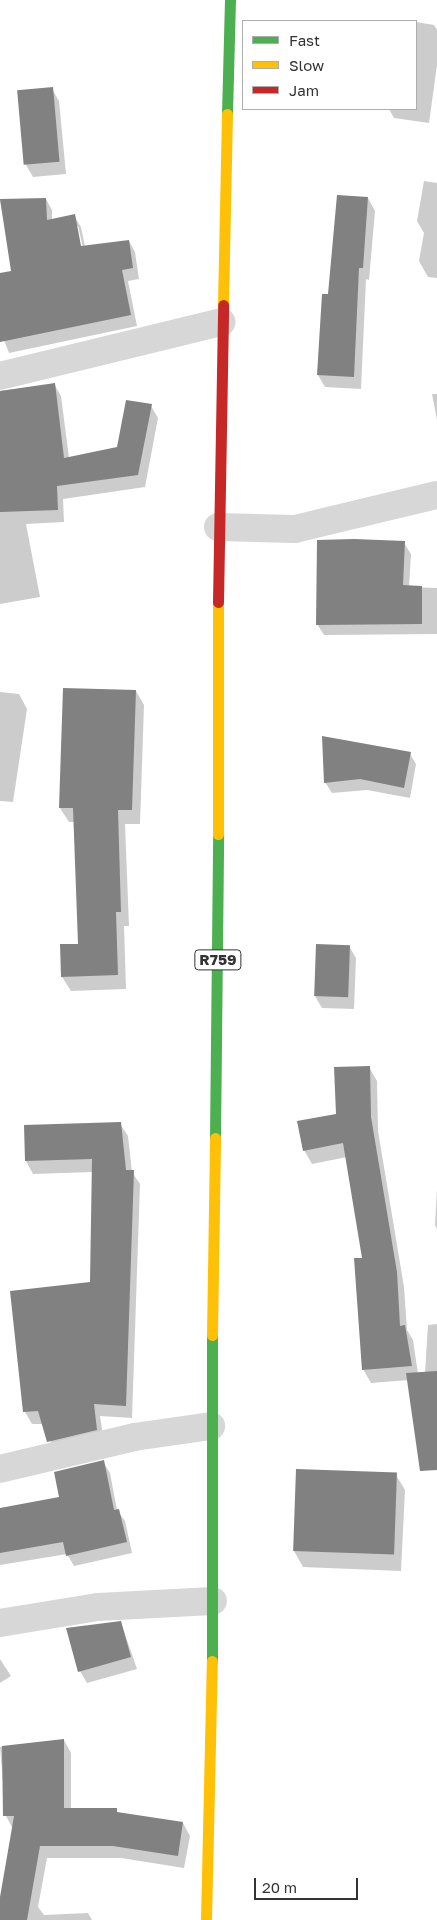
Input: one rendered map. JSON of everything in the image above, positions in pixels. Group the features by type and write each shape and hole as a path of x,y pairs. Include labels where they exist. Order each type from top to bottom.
{"main road":[{"name":"R759","path":"206,1920 213,1601 211,1426 218,965 218,527 230,0"}],"street":[{"path":"0,376 222,322"},
{"path":"218,527 295,529 437,495"},
{"path":"0,1469 134,1437 211,1426"},
{"path":"0,1623 98,1607 213,1601"}],"building":[{"path":"53,87 60,162 24,165 17,90"},
{"path":"337,195 368,197 363,268 359,268 354,377 317,375 322,294 328,294"},
{"path":"46,198 47,220 75,214 81,246 129,240 133,268 122,270 131,315 0,342 0,273 11,271 0,199"},
{"path":"55,383 64,458 117,447 126,400 152,404 138,475 57,486 58,510 0,512 0,391"},
{"path":"317,540 405,541 403,585 422,586 422,624 316,625"},
{"path":"63,688 136,690 132,810 118,810 121,912 116,912 118,975 61,977 60,944 78,944 73,808 59,808"},
{"path":"322,736 411,752 404,788 360,779 324,783"},
{"path":"316,944 350,945 348,997 314,996"},
{"path":"370,1066 371,1117 397,1272 400,1326 405,1325 412,1366 362,1370 354,1258 362,1258 343,1143 303,1151 297,1121 336,1114 334,1067"},
{"path":"121,1122 126,1170 134,1170 126,1406 94,1404 97,1430 47,1442 38,1411 23,1412 10,1291 90,1282 92,1159 25,1161 24,1125"},
{"path":"437,1371 437,1470 420,1471 406,1373"},
{"path":"104,1460 114,1510 119,1509 127,1542 66,1556 63,1542 0,1553 0,1508 59,1497 54,1472"},
{"path":"296,1469 397,1473 394,1554 293,1551"},
{"path":"121,1621 131,1657 78,1672 66,1628"},
{"path":"64,1739 64,1808 117,1808 117,1812 183,1822 178,1856 113,1846 40,1846 27,1920 0,1920 0,1897 14,1816 3,1816 2,1746"}],"traffic: fast":[{"path":"227,114 230,0"},
{"path":"215,1138 218,834"},
{"path":"212,1335 212,1661"}],"traffic: slow":[{"path":"223,305 227,114"},
{"path":"218,602 218,834"},
{"path":"212,1335 215,1138"},
{"path":"206,1920 212,1661"}],"traffic: jam":[{"path":"218,602 223,305"}]}
